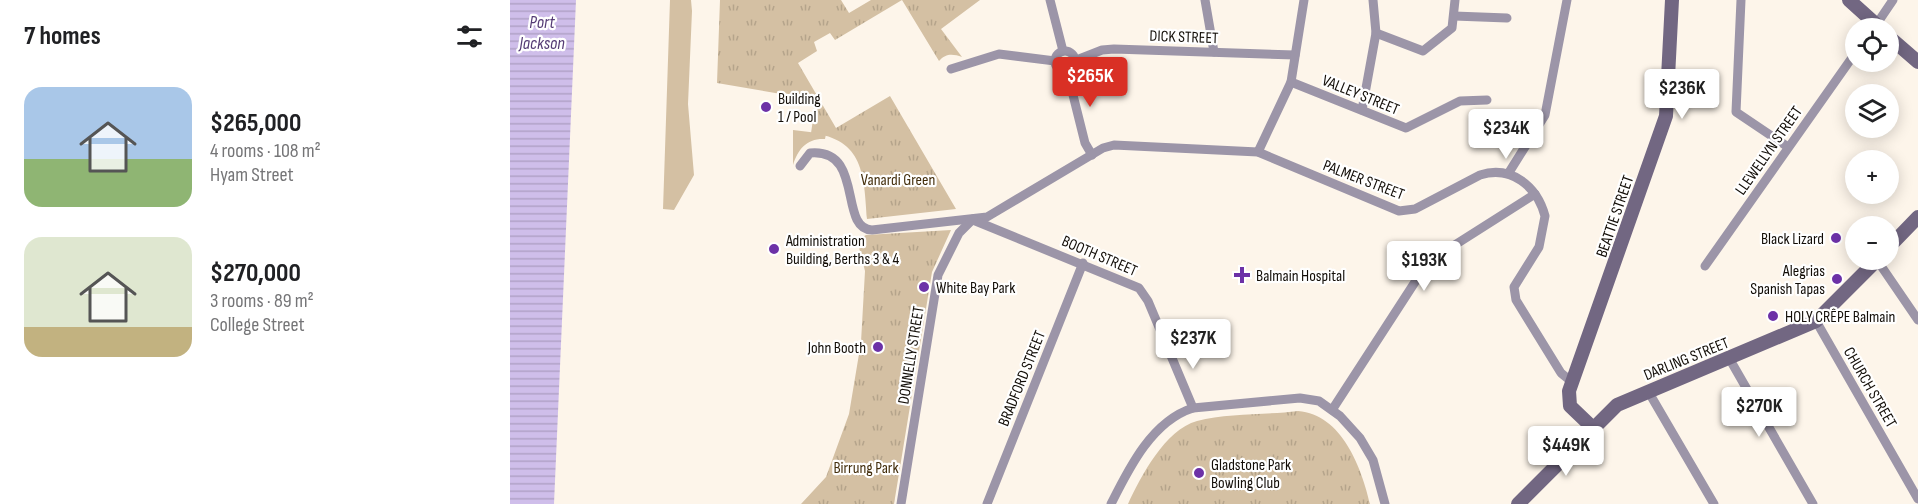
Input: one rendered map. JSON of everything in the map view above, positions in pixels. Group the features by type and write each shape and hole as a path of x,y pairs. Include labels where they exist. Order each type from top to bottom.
{"street":[{"path":"1050,0 1062,51"},
{"path":"1205,0 1214,52"},
{"path":"1258,152 1291,82 1304,0"},
{"path":"1362,110 1376,33 1373,0"},
{"path":"1376,33 1423,51 1452,28 1455,0"},
{"path":"1567,0 1545,115 1508,174 1527,182 1544,210 1545,224 1539,247 1517,279 1514,294 1561,372 1572,382"},
{"name":"BEATTIE STREET","path":"1593,428 1570,406 1568,400 1572,382 1666,116 1672,0"},
{"path":"1741,0 1736,112 1788,147"},
{"path":"1849,0 1867,18"},
{"path":"1882,18 1893,0"},
{"path":"1454,16 1507,18"},
{"path":"1899,46 1918,62"},
{"name":"DICK STREET","path":"1074,61 1102,50 1295,54"},
{"path":"1062,51 1071,53 1074,61 1072,67 1066,71 1060,70 1055,61 1057,55 1062,51"},
{"path":"951,69 999,54 1055,61"},
{"name":"LLEWELLYN STREET","path":"1705,266 1845,67"},
{"path":"1066,71 1085,143 1092,154"},
{"name":"VALLEY STREET","path":"1291,82 1406,128 1460,101 1487,100"},
{"name":"PALMER STREET","path":"973,219 999,212 1092,154 1114,145 1258,152 1399,211 1415,209 1488,172 1508,174"},
{"name":"BOOTH STREET","path":"800,166 810,153 817,152 840,167 849,182 855,218 864,229 973,219 1139,288 1148,301 1193,408"},
{"path":"1332,410 1428,262 1535,194"},
{"path":"1899,237 1918,217"},
{"name":"DONNELLY STREET","path":"902,504 938,274 959,233 973,219"},
{"name":"BRADFORD STREET","path":"987,504 1083,263"},
{"name":"DARLING STREET","path":"1518,504 1617,405 1816,321 1867,270"},
{"path":"1884,270 1918,320"},
{"name":"CHURCH STREET","path":"1816,321 1918,499"},
{"path":"1729,358 1813,504"},
{"path":"1648,391 1714,504"},
{"path":"1111,504 1155,433 1175,415 1193,408 1306,398 1319,401 1354,429 1373,460 1385,504"}],"green space":[{"path":"670,0 691,0 692,11 688,104 694,175 674,210 663,209"},
{"name":"Vanardi Green","path":"720,0 841,0 849,13 871,0 902,0 835,40 830,33 814,42 817,51 798,63 836,128 890,96 956,209 867,219 862,174 851,151 842,143 811,133 816,100 717,83"},
{"path":"902,0 980,0 941,29 962,57 950,55 939,61"},
{"path":"793,130 826,134 825,139 813,140 804,146 793,165"},
{"name":"Birrung Park","path":"951,230 932,272 894,504 801,504 826,477 849,414 861,342 865,271 857,240 866,235"},
{"path":"1298,411 1313,414 1327,422 1338,433 1348,446 1362,475 1370,504 1128,504 1155,455 1185,426 1197,421 1221,417"}],"water":[{"name":"Port Jackson","path":"510,0 576,0 554,504 510,504"}],"place":[{"name":"Building 1 / Pool","path":"766,107"},
{"name":"Black Lizard","path":"1836,238"},
{"name":"Administration Building, Berths 3 & 4","path":"774,249"},
{"name":"Balmain Hospital","path":"1242,275"},
{"name":"Alegrias Spanish Tapas","path":"1837,279"},
{"name":"White Bay Park","path":"924,287"},
{"name":"HOLY CRÊPE Balmain","path":"1773,316"},
{"name":"John Booth","path":"878,347"},
{"name":"Gladstone Park Bowling Club","path":"1199,473"}]}
